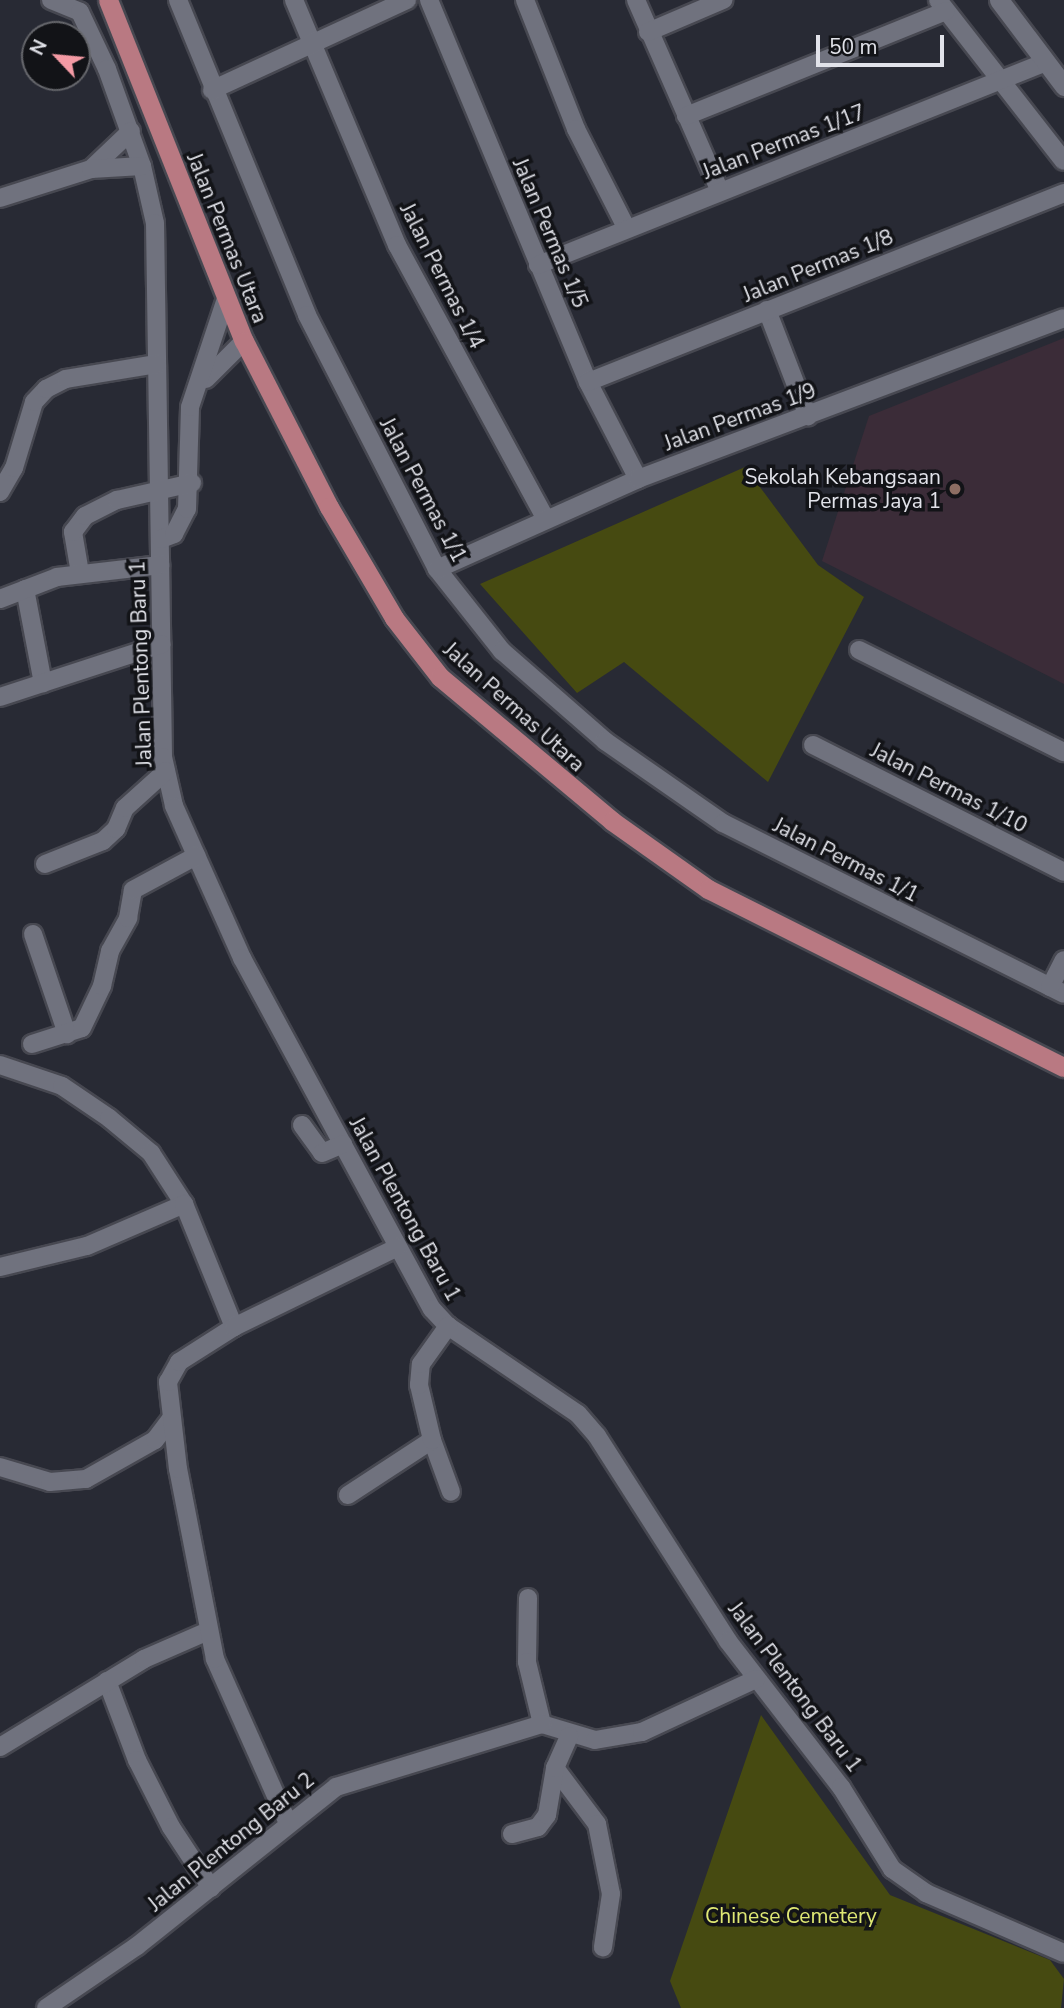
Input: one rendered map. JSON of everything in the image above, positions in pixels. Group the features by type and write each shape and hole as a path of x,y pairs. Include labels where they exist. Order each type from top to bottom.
{"main road":[{"name":"Jalan Permas Utara","path":"109,0 244,341 329,507 394,618 440,677 612,821 708,889 1064,1068"}],"street":[{"name":"Jalan Plentong Baru 1","path":"51,0 80,12 131,131 142,166 159,271 157,364 166,771 174,806 242,958 398,1247 448,1326 578,1414 616,1460 756,1679 822,1760 901,1877 1064,1953"},
{"name":"Jalan Permas 1/1","path":"178,0 212,90 307,315 437,569 502,651 566,710 723,823 1057,991"},
{"name":"Jalan Permas 1/4","path":"294,0 316,45 397,245 546,519"},
{"path":"212,90 316,45 407,0"},
{"name":"Jalan Permas 1/5","path":"429,0 588,382 638,479"},
{"path":"526,0 576,129 627,229"},
{"path":"636,0 720,191"},
{"path":"648,32 723,0"},
{"path":"999,0 1064,86"},
{"path":"686,116 942,5 1064,161"},
{"name":"Jalan Permas 1/17","path":"538,265 1046,62"},
{"path":"91,169 131,131"},
{"path":"0,198 91,169 142,166"},
{"name":"Jalan Permas 1/8","path":"588,382 1064,193"},
{"name":"Jalan Plentong Baru 1","path":"160,539 182,524 191,483 190,407 226,299"},
{"path":"767,310 808,416"},
{"name":"Jalan Permas 1/9","path":"437,569 638,479 1064,318"},
{"path":"190,407 217,363 244,341"},
{"path":"0,492 14,468 34,402 46,389 66,379 157,364"},
{"path":"80,573 76,524 117,500 161,494 191,483"},
{"path":"0,599 80,573 160,565"},
{"path":"25,589 43,683"},
{"path":"0,697 162,644"},
{"path":"859,650 1064,752"},
{"name":"Jalan Permas 1/10","path":"813,745 1064,872"},
{"path":"45,864 103,841 116,829 125,808 166,771"},
{"path":"32,1044 82,1028 92,1012 110,951 128,918 133,890 196,856"},
{"path":"33,934 67,1034"},
{"path":"1057,991 1064,960"},
{"path":"0,1065 62,1086 109,1118 151,1153 184,1205 234,1327"},
{"path":"302,1125 314,1149 322,1153 343,1144"},
{"path":"0,1267 30,1264 87,1246 184,1205"},
{"path":"288,1823 215,1659 171,1419 168,1382 179,1362 234,1327 398,1247"},
{"path":"448,1326 421,1364 419,1385 432,1440 451,1492"},
{"path":"0,1467 50,1482 86,1479 155,1440 171,1419"},
{"path":"348,1495 432,1440"},
{"path":"528,1598 527,1662 542,1724 569,1736 595,1740 642,1732 756,1679"},
{"path":"0,1747 107,1681 208,1631"},
{"path":"107,1681 148,1782 211,1888"},
{"name":"Jalan Plentong Baru 2","path":"46,2008 78,1990 211,1888 288,1823 352,1780 542,1724"},
{"path":"512,1834 538,1827 547,1815 555,1768 569,1736"},
{"path":"555,1768 597,1824 611,1894 603,1947"}],"shaded area":[{"name":"Sekolah Kebangsaan Permas Jaya 1","path":"1064,338 1064,684 822,561 869,416"}],"green space":[{"path":"745,467 818,565 864,597 768,782 624,662 577,693 480,584"},
{"name":"Chinese Cemetery","path":"761,1715 890,1895 1050,1960 1064,1979 1061,2008 681,2008 670,1981"}],"place":[{"name":"Sekolah Kebangsaan Permas Jaya 1","path":"955,489"}]}
